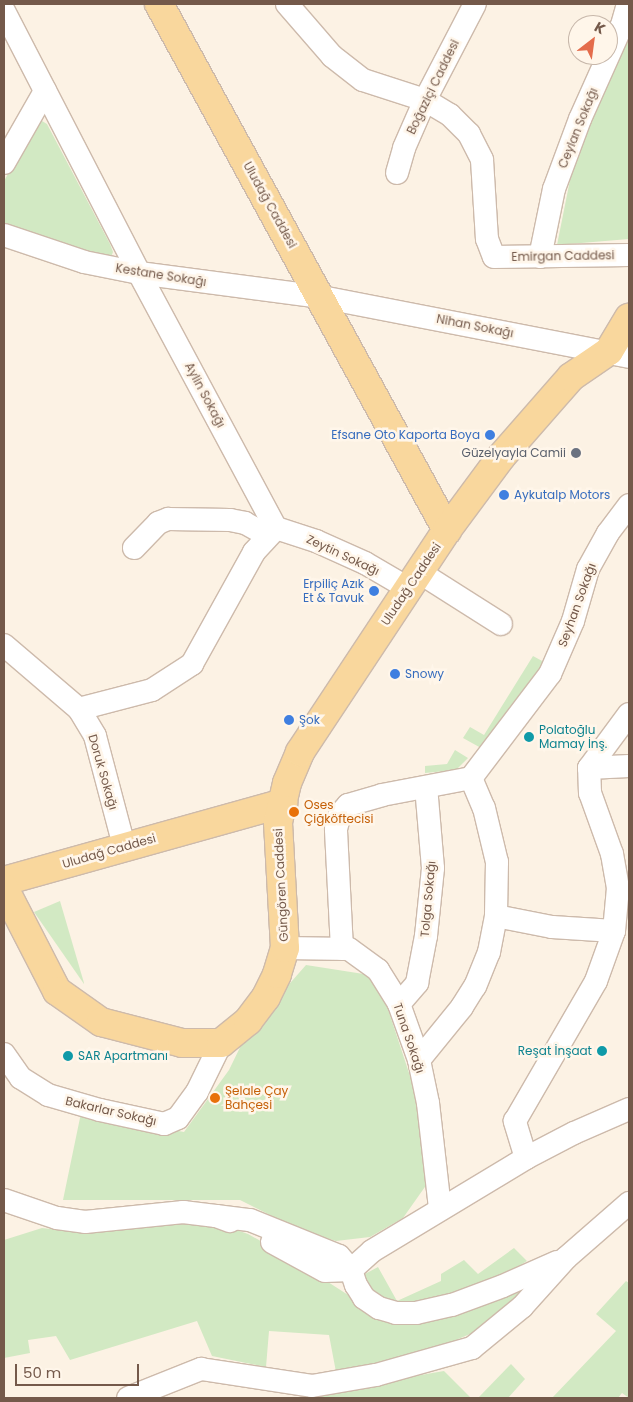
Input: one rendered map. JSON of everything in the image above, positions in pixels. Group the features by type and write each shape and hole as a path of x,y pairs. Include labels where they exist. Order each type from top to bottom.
{"main road":[{"name":"Uludağ Caddesi","path":"4,881 283,803 300,752 447,530 159,4"},
{"path":"447,530 501,457 571,377 619,354 629,318"},
{"name":"Güngören Caddesi","path":"222,1043 248,1021 266,997 277,974 285,948 278,822 283,803"},
{"path":"4,888 57,991 101,1022 182,1044 222,1043"}],"street":[{"name":"Emirgan Caddesi","path":"287,4 332,56 363,80 425,100 450,115 469,134 482,160 487,239 494,257 629,255"},
{"name":"Boğaziçi Caddesi","path":"397,172 404,148 425,100 476,4"},
{"name":"Ceylan Sokağı","path":"540,257 554,189 580,119 622,25 628,4"},
{"name":"Aylin Sokağı","path":"4,11 272,532"},
{"path":"4,164 46,91"},
{"name":"Kestane Sokağı","path":"4,235 84,262 139,273 321,297"},
{"name":"Nihan Sokağı","path":"321,297 619,354"},
{"name":"Seyhan Sokağı","path":"471,778 550,674 573,621 588,569 608,532 629,505"},
{"name":"Zeytin Sokağı","path":"134,548 158,524 168,519 230,520 245,523 272,532 316,541 365,563 414,580 500,624"},
{"path":"78,709 152,690 192,664 254,552 272,532"},
{"name":"Doruk Sokağı","path":"4,645 78,709 95,736 124,846"},
{"path":"526,1158 515,1121 596,981 614,931 618,888 612,854 590,793 589,768 629,714"},
{"path":"589,768 629,766"},
{"path":"342,949 336,829 340,814 348,805 382,795 471,778 484,808 498,862 496,916 489,952 475,986 462,1007 419,1060"},
{"name":"Tolga Sokağı","path":"399,1004 417,983 426,936 433,868 426,787"},
{"path":"496,916 552,927 614,931"},
{"name":"Tuna Sokağı","path":"285,948 349,949 378,970 399,1004 419,1060 432,1134 440,1209"},
{"name":"Bakarlar Sokağı","path":"4,1054 21,1078 48,1095 100,1110 164,1124 178,1118 197,1092 222,1043"},
{"path":"351,1270 372,1251 526,1158 574,1133 629,1109"},
{"path":"4,1200 57,1218 85,1222 183,1212 250,1220 339,1256 351,1270 356,1285 364,1298 379,1308 396,1313 416,1313 452,1305 503,1286 566,1258"},
{"path":"135,1397 201,1369 312,1386 376,1375 472,1348 522,1306 566,1258 629,1203"}],"green space":[{"path":"629,24 629,239 557,245 575,155 612,65 618,65 618,51"},
{"path":"42,121 47,124 110,244 113,252 111,257 59,246 4,225 4,181 37,122"},
{"path":"533,656 544,662 481,748 463,738 470,727 484,735"},
{"path":"455,750 468,758 456,770 425,773 425,766 447,764"},
{"path":"60,901 84,983 84,984 34,912"},
{"path":"306,965 370,975 387,1006 410,1076 428,1150 427,1184 403,1218 370,1237 336,1241 300,1230 240,1200 63,1200 81,1113 184,1132 229,1070 248,1031"},
{"path":"159,1221 228,1227 248,1234 289,1257 384,1318 533,1282 484,1328 435,1349 382,1365 336,1372 329,1335 269,1331 266,1367 212,1356 197,1321 70,1360 56,1336 28,1340 30,1353 4,1358 4,1240 42,1228 87,1233 121,1230"},
{"path":"514,1248 527,1261 487,1286 418,1306 383,1300 369,1290 363,1275 378,1267 397,1301 441,1281 441,1274 464,1260 478,1274"},
{"path":"626,1281 629,1283 629,1398 622,1393 618,1398 552,1398 616,1331 596,1314"},
{"path":"511,1364 525,1379 508,1398 478,1398"},
{"path":"444,1371 471,1398 316,1398 317,1393"}],"place":[{"name":"Efsane Oto Kaporta Boya","path":"490,435"},
{"name":"Güzelyayla Camii","path":"576,453"},
{"name":"Aykutalp Motors","path":"504,495"},
{"name":"Erpiliç Azık Et & Tavuk","path":"374,591"},
{"name":"Snowy","path":"395,674"},
{"name":"Şok","path":"289,720"},
{"name":"Polatoğlu Mamay İnş.","path":"529,737"},
{"name":"Oses Çiğköftecisi","path":"294,812"},
{"name":"Reşat İnşaat","path":"602,1051"},
{"name":"SAR Apartmanı","path":"68,1056"},
{"name":"Şelale Çay Bahçesi","path":"215,1098"}]}
